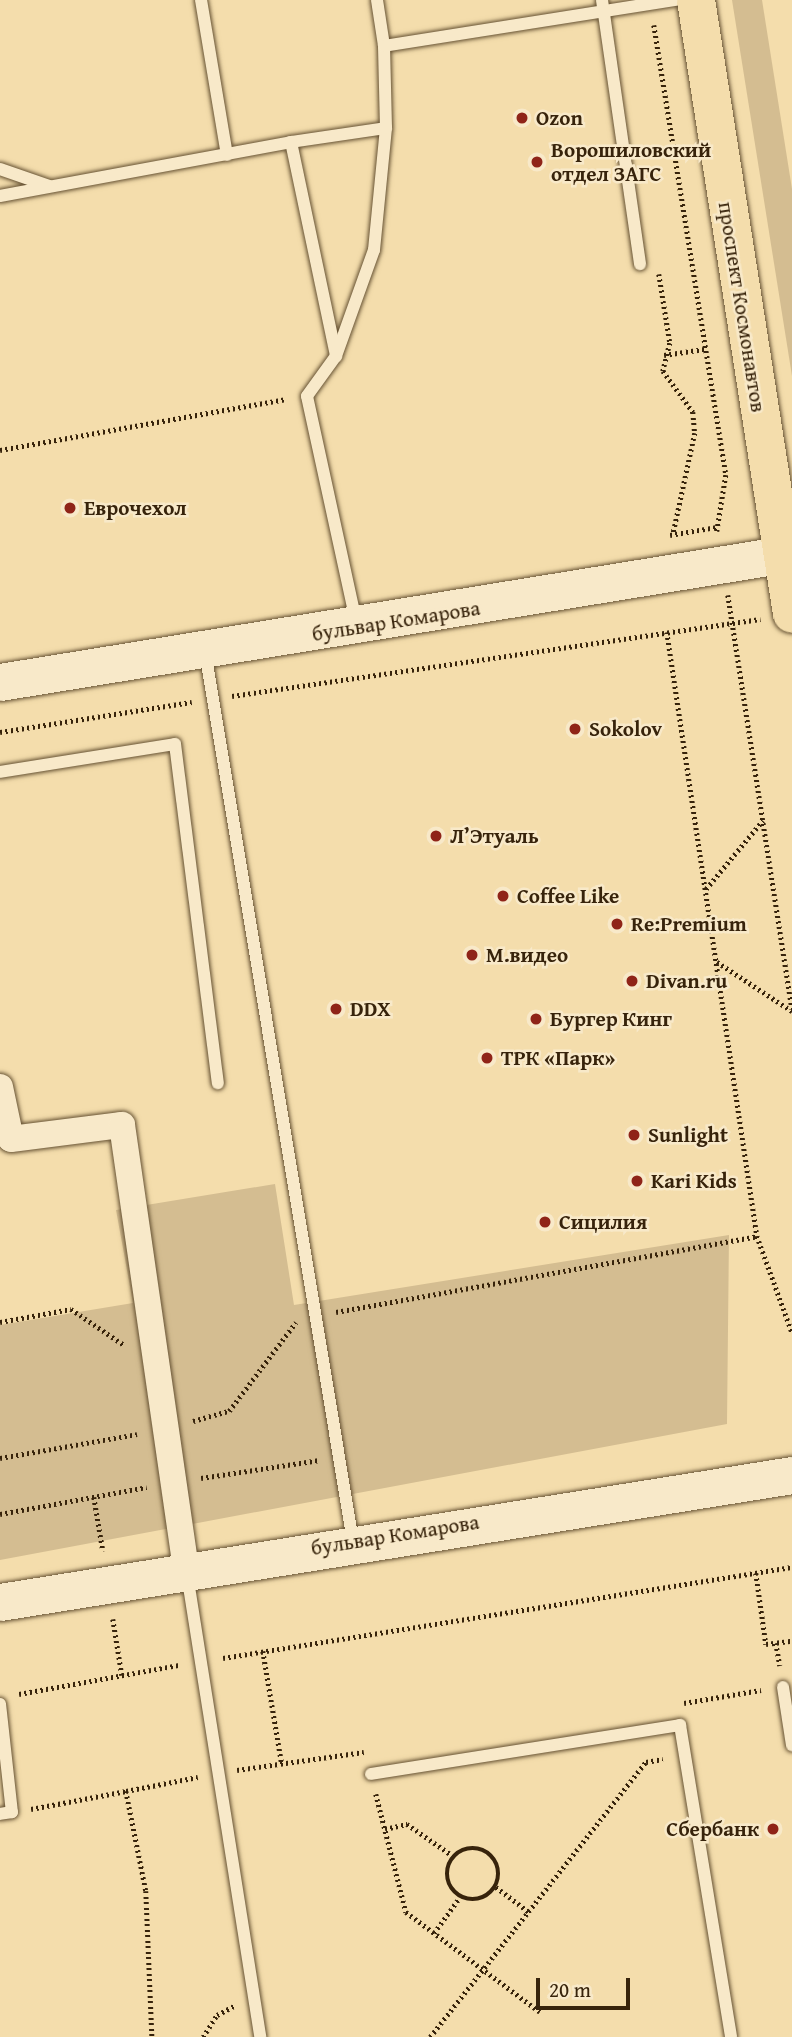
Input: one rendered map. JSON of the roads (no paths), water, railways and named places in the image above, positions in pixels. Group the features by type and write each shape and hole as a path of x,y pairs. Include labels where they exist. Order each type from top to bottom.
{"main road":[{"name":"проспект Космонавтов","path":"696,0 786,555 792,614"}],"street":[{"name":"бульвар Комарова","path":"0,682 358,628 786,555"},
{"path":"0,1087 11,1139 122,1125 151,1353 186,1570"},
{"name":"бульвар Комарова","path":"0,1602 353,1541 792,1475"}],"lane":[{"path":"201,0 227,155"},
{"path":"358,628 307,396 336,356 374,250 386,128 384,46 377,0"},
{"path":"384,46 602,5 651,6 676,0"},
{"path":"602,5 640,264"},
{"path":"0,196 291,142 386,128"},
{"path":"291,142 336,356"},
{"path":"0,169 51,187"},
{"path":"205,651 353,1541"},
{"path":"0,772 175,744 218,1083"},
{"path":"186,1570 260,2037"},
{"path":"783,1687 792,1745"},
{"path":"0,1704 6,1813"},
{"path":"372,1774 680,1725 731,2037"}],"place":[{"name":"Ozon","path":"522,118"},
{"name":"Ворошиловский отдел ЗАГС","path":"537,162"},
{"name":"Еврочехол","path":"70,508"},
{"name":"Sokolov","path":"575,729"},
{"name":"Л’Этуаль","path":"436,836"},
{"name":"Coffee Like","path":"503,896"},
{"name":"Re:Premium","path":"617,924"},
{"name":"М.видео","path":"472,955"},
{"name":"Divan.ru","path":"632,981"},
{"name":"DDX","path":"336,1009"},
{"name":"Бургер Кинг","path":"536,1019"},
{"name":"ТРК «Парк»","path":"487,1058"},
{"name":"Sunlight","path":"634,1135"},
{"name":"Kari Kids","path":"637,1181"},
{"name":"Сицилия","path":"545,1222"},
{"name":"Сбербанк","path":"773,1829"}]}
